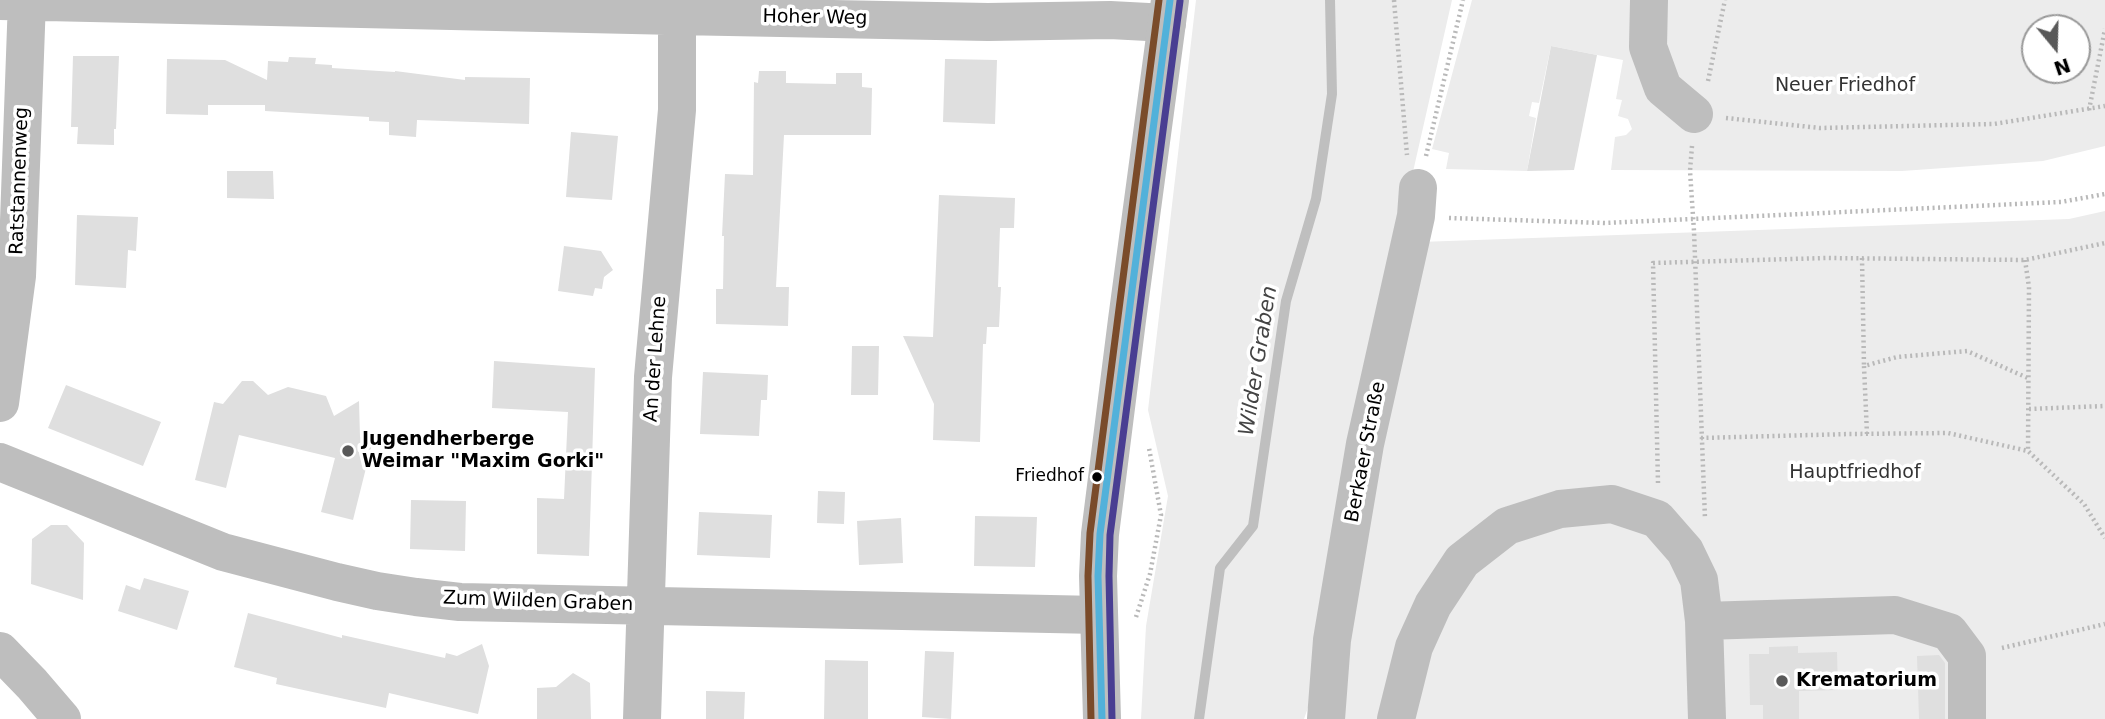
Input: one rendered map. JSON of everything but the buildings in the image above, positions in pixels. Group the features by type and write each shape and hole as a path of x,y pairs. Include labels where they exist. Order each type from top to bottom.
{"street":[{"path":"1649,0 1648,47 1663,88 1694,114"},
{"name":"Hoher Weg","path":"18,1 679,8 988,22 1110,20 1169,12"},
{"name":"Ratstannenweg","path":"0,403 17,276 18,1"},
{"name":"An der Lehne","path":"642,719 653,377 677,110 679,8"},
{"path":"1102,719 1100,534 1126,320 1169,12"},
{"name":"Berkaer Straße","path":"1326,719 1332,640 1365,444 1417,202"},
{"path":"0,461 0,478"},
{"name":"Zum Wilden Graben","path":"0,461 223,552 363,588 460,602 1099,615"},
{"path":"1396,719 1413,647 1433,605 1462,562 1507,526 1560,509 1612,504 1657,519 1685,551 1699,580 1704,621 1707,719"},
{"path":"1704,621 1895,615 1949,632 1967,656 1967,719"},
{"path":"0,650 62,719"}],"path":[{"path":"1394,0 1410,185 1417,202"},
{"path":"1417,202 1463,0"},
{"path":"2089,110 2105,29"},
{"path":"1694,114 1820,128 1994,124 2105,106"},
{"path":"1685,551 1706,530 1690,171"},
{"path":"1417,202 1605,223 2061,202 2105,194"},
{"path":"1657,519 1653,263 1862,258 2025,260 2105,243"},
{"path":"1862,258 1867,434"},
{"path":"2025,260 2029,286 2028,451"},
{"path":"1864,366 1897,357 1967,351 2030,379"},
{"path":"2029,409 2105,406"},
{"path":"1701,439 1948,433 2028,451 2084,504 2105,538"},
{"path":"1967,656 2105,624"}],"green space":[{"path":"1196,0 1452,0 1410,185 1312,696 1304,719 1141,719 1146,626 1168,496 1148,410"},
{"name":"Neuer Friedhof","path":"1472,0 2105,0 2105,146 2043,161 1902,171 1611,170 1615,137 1626,135 1632,129 1628,119 1618,116 1622,100 1616,99 1623,60 1551,46 1539,103 1532,102 1529,116 1536,118 1527,171 1446,169 1449,153 1432,149"},
{"name":"Hauptfriedhof","path":"2105,211 2105,719 1344,719 1341,641 1420,242 2069,219"}],"waterway":[{"name":"Wilder Graben","path":"1199,719 1220,568 1253,526 1286,301 1316,199 1332,94 1330,0"}],"transit line":[{"path":"1091,719 1088,576 1090,533 1159,0"},
{"path":"1102,719 1098,576 1100,534 1170,0"},
{"path":"1112,719 1110,535 1180,1"}],"place":[{"name":"Jugendherberge Weimar \"Maxim Gorki\"","path":"348,451"},
{"name":"Friedhof","path":"1097,477"},
{"name":"Krematorium","path":"1782,681"}]}
